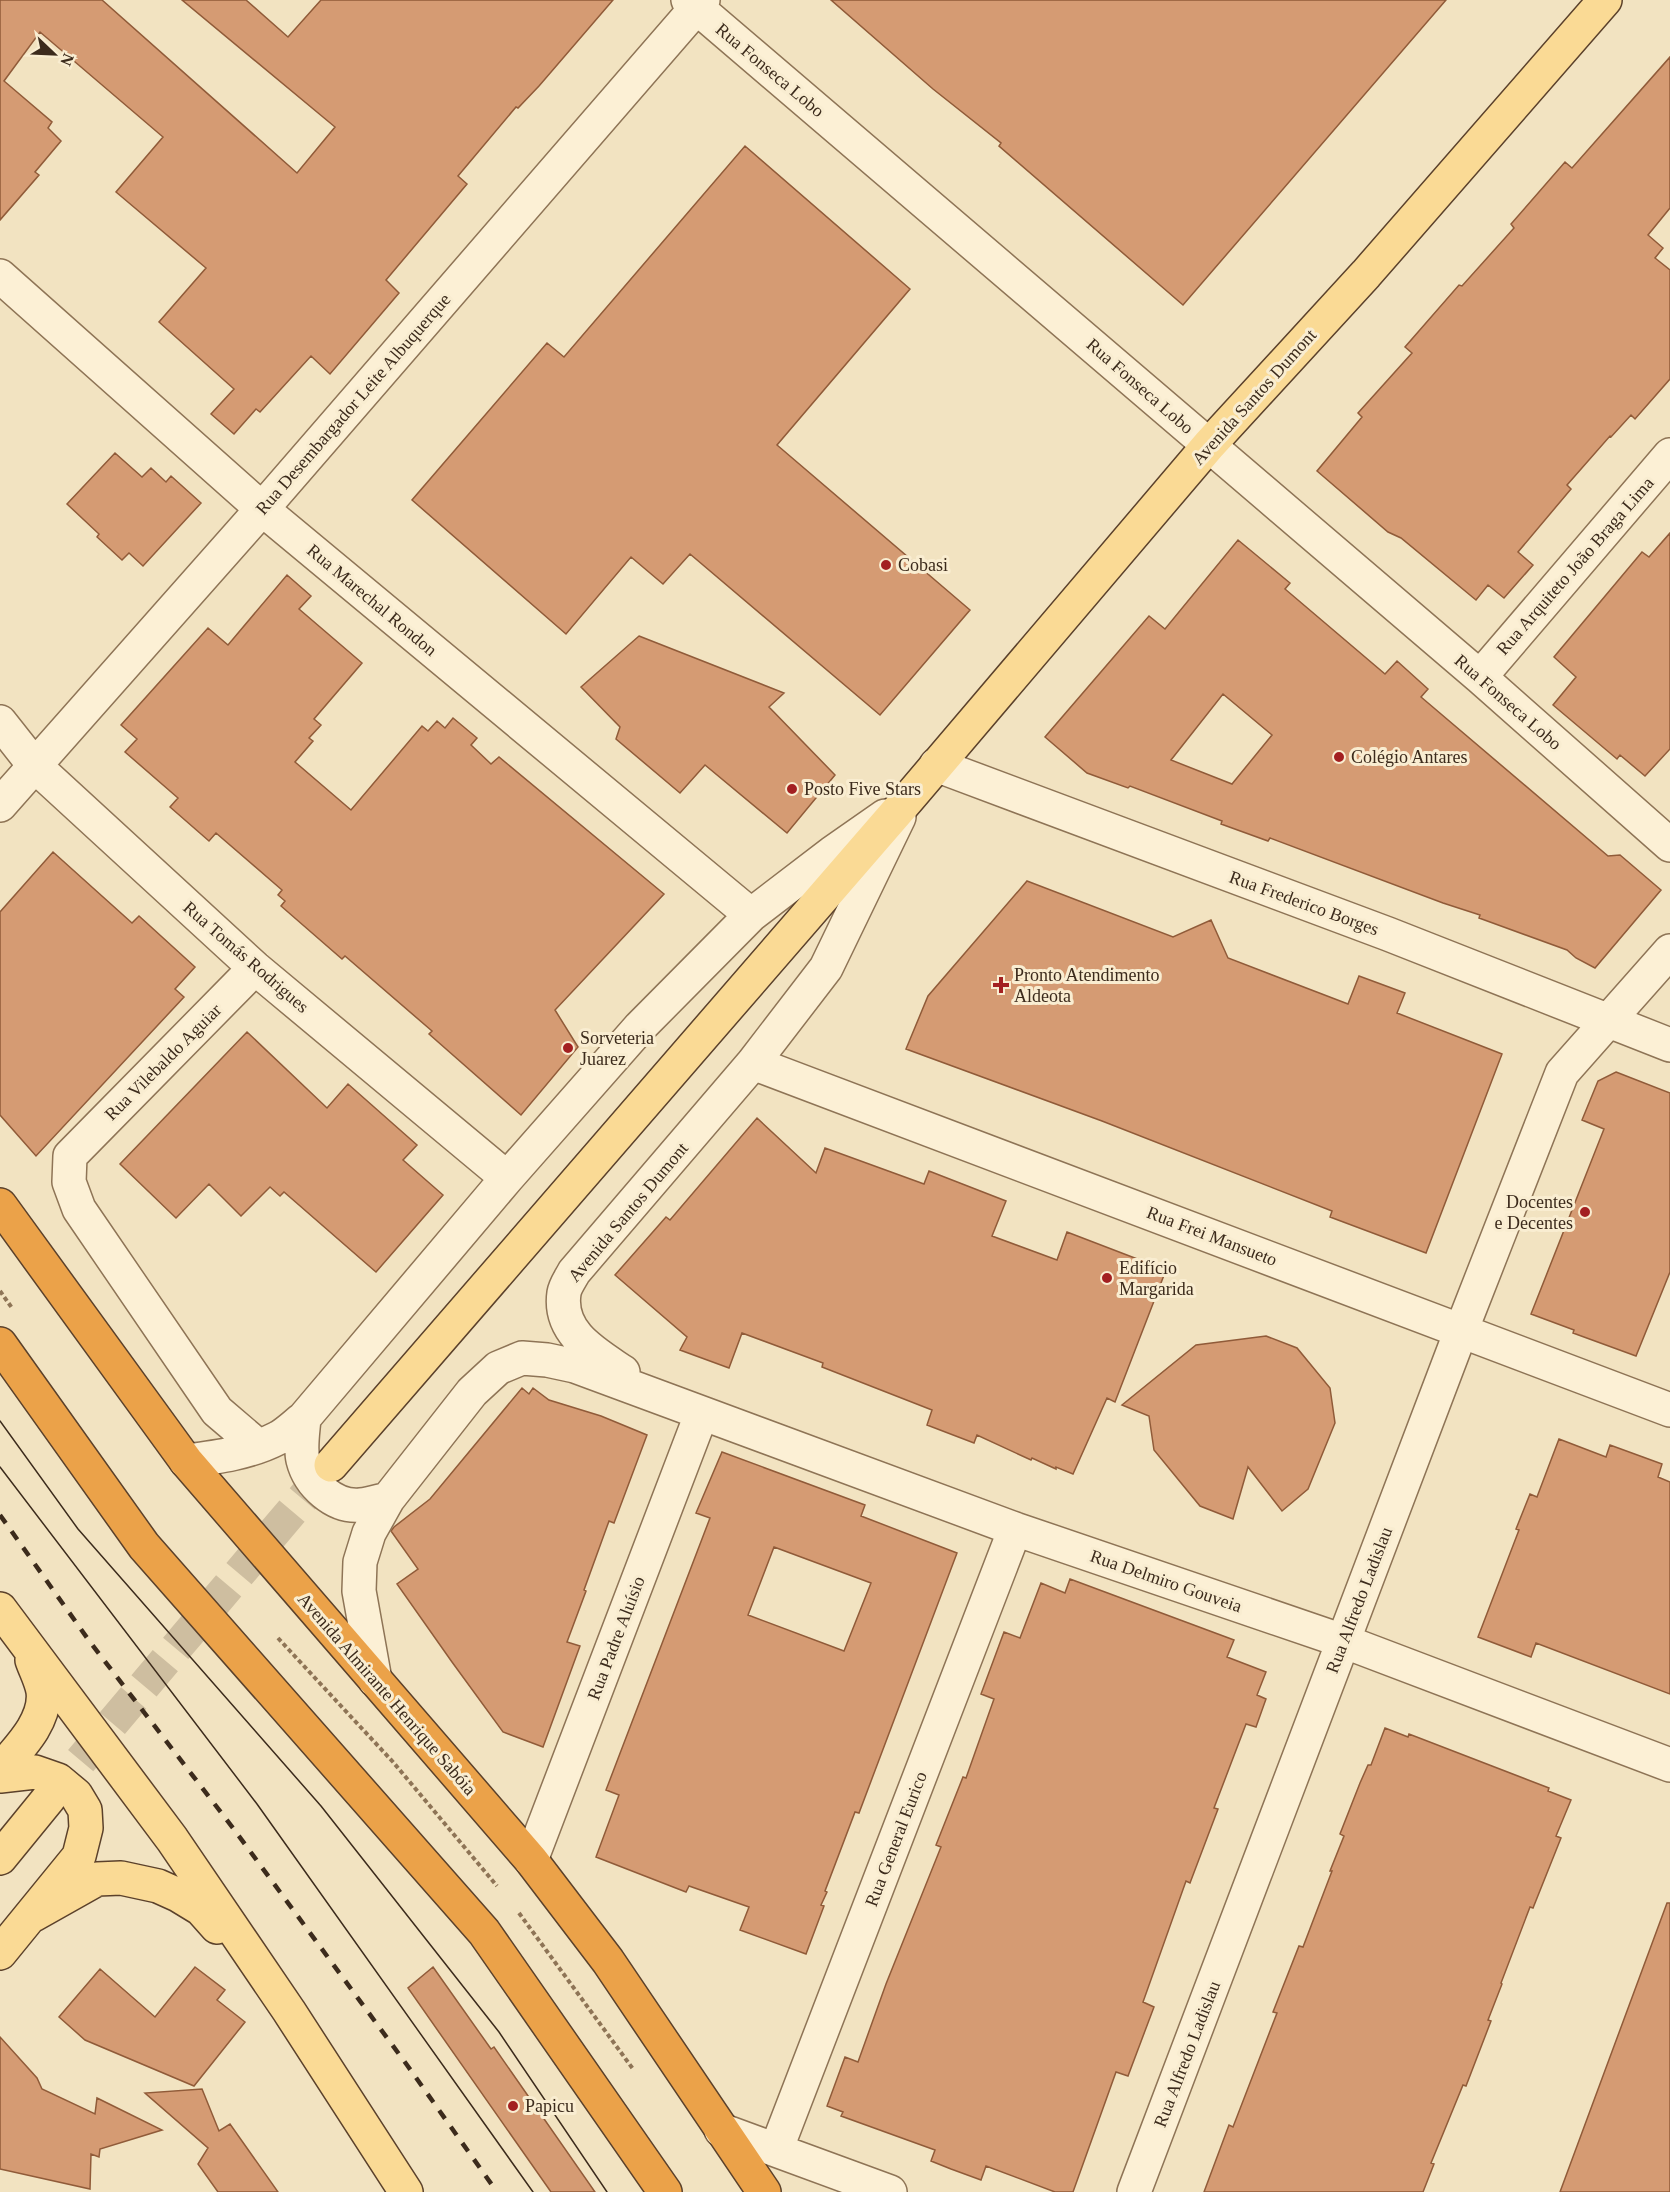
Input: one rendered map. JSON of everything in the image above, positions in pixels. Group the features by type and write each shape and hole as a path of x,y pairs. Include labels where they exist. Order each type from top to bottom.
{"highway":[{"name":"Avenida Almirante Henrique Sabóia","path":"0,1205 186,1461 531,1860 608,1961 764,2192"},
{"path":"0,1344 144,1546 484,1932 665,2192"}],"main road":[{"name":"Avenida Santos Dumont","path":"332,1465 908,799 1209,445 1366,274 1605,0"},
{"path":"0,1609 172,1839 289,2011 406,2192"},
{"path":"0,1770 32,1732 40,1714 43,1691 26,1644"},
{"path":"0,1776 35,1772 58,1780 76,1795 85,1810 86,1828 80,1856 0,1953"},
{"path":"0,1857 49,1798"},
{"path":"33,1915 97,1879 129,1880 158,1886 201,1909 289,2011"}],"street":[{"name":"Rua Fonseca Lobo","path":"696,2 1480,677 1670,845"},
{"name":"Rua Desembargador Leite Albuquerque","path":"0,805 262,509 696,2"},
{"name":"Rua Marechal Rondon","path":"0,276 262,509 751,915"},
{"name":"Rua Arquiteto João Braga Lima","path":"1480,677 1670,455"},
{"name":"Rua Tomás Rodrigues","path":"0,722 34,765 255,968 507,1178"},
{"name":"Rua Frederico Borges","path":"936,765 1388,934 1670,1045"},
{"name":"Avenida Santos Dumont","path":"186,1461 218,1457 258,1446 279,1437 304,1418 507,1178 640,1027 751,915 908,799"},
{"name":"Avenida Santos Dumont","path":"662,1399 589,1348 573,1332 564,1316 564,1292 574,1272 753,1063 826,968 908,799"},
{"name":"Rua Alfredo Ladislau","path":"1134,2192 1461,1331 1562,1073 1670,951"},
{"name":"Rua Vilebaldo Aguiar","path":"255,968 70,1156 69,1182 79,1209 217,1411 258,1446"},
{"name":"Rua Frei Mansueto","path":"753,1063 1670,1410"},
{"path":"375,1680 359,1591 360,1562 369,1533 388,1499 472,1392 498,1368 522,1358 547,1359 575,1366 662,1399"},
{"name":"Rua Delmiro Gouveia","path":"662,1399 1015,1529 1343,1641 1670,1765"},
{"name":"Rua Padre Aluísio","path":"531,1860 701,1414"},
{"path":"304,1418 302,1458 318,1489 352,1505 388,1499"},
{"name":"Rua General Eurico","path":"776,2150 1015,1529"},
{"path":"721,2130 890,2192"}],"building":[{"path":"0,0 102,0 297,173 335,127 182,0 246,0 288,37 321,0 613,0 539,86 518,108 516,107 458,176 467,184 386,280 399,293 330,374 311,356 260,412 256,409 234,434 211,414 234,389 159,322 206,268 116,192 163,137 40,32 4,81 52,122 48,128 61,141 35,172 39,175 0,220"},
{"path":"831,0 1446,0 1183,305 999,146 1001,143 933,89"},
{"path":"1670,57 1670,208 1648,235 1663,248 1655,258 1670,270 1670,379 1635,419 1631,415 1610,436 1567,485 1571,489 1518,552 1533,565 1504,598 1488,585 1476,600 1401,538 1388,532 1317,471 1362,417 1358,413 1412,353 1405,347 1459,285 1462,286 1514,228 1511,224 1565,162 1572,168"},
{"path":"745,146 910,289 777,445 970,610 880,715 690,554 663,584 631,557 566,634 412,500 547,343 564,357"},
{"path":"115,453 142,477 151,468 166,482 171,476 201,503 143,566 129,553 122,560 97,537 99,534 67,504"},
{"path":"1670,533 1670,749 1645,776 1620,755 1617,759 1553,705 1576,677 1554,657 1642,552 1649,557"},
{"path":"1238,540 1290,583 1285,589 1385,674 1397,661 1428,689 1421,697 1608,856 1620,855 1661,890 1595,968 1576,958 1567,950 1479,918 1480,915 1270,838 1268,841 1130,786 1128,788 1087,773 1045,737 1149,616 1165,629","holes":["1223,694 1272,735 1232,784 1171,760"]},
{"path":"287,575 311,596 299,609 362,663 314,719 321,725 309,738 313,741 295,762 351,810 422,726 428,731 437,721 445,728 453,718 477,738 471,745 491,764 499,757 664,894 555,1010 578,1047 521,1115 429,1034 432,1031 345,956 342,959 281,906 285,901 278,895 282,890 216,833 209,841 170,807 178,798 125,752 137,739 121,725 208,628 228,645"},
{"path":"639,636 784,693 769,707 835,775 787,833 705,765 680,793 616,739 620,727 581,687"},
{"path":"53,852 132,923 139,916 195,967 175,989 184,997 36,1156 0,1115 0,912"},
{"path":"1027,881 1173,937 1211,920 1228,958 1348,1004 1359,976 1405,993 1397,1013 1502,1054 1426,1253 1330,1217 1332,1211 1102,1121 906,1049 928,996"},
{"path":"247,1032 327,1108 348,1084 417,1145 403,1160 443,1195 376,1272 284,1192 280,1196 270,1187 241,1216 209,1184 176,1218 120,1164"},
{"path":"1616,1072 1670,1093 1670,1272 1636,1356 1573,1333 1574,1330 1531,1314 1604,1129 1582,1120 1598,1081"},
{"path":"757,1118 816,1173 825,1148 924,1184 929,1171 1006,1201 992,1236 1057,1260 1067,1232 1166,1270 1115,1402 1107,1398 1073,1474 1032,1458 1031,1460 977,1435 974,1443 927,1425 932,1410 822,1367 823,1363 742,1333 729,1368 680,1350 687,1337 615,1275 666,1217 670,1220"},
{"path":"1266,1336 1297,1348 1330,1388 1335,1423 1308,1489 1282,1511 1248,1467 1233,1519 1200,1506 1154,1450 1149,1416 1122,1405 1196,1345"},
{"path":"522,1388 529,1394 533,1388 549,1400 601,1416 647,1435 614,1523 609,1521 584,1590 586,1591 567,1642 580,1646 543,1747 503,1732 397,1584 418,1569 391,1531 430,1499"},
{"path":"1559,1439 1606,1457 1610,1445 1662,1464 1658,1477 1670,1482 1670,1694 1536,1643 1531,1657 1478,1637 1519,1530 1516,1529 1530,1494 1537,1497"},
{"path":"722,1452 865,1505 861,1516 957,1553 859,1813 855,1812 825,1891 827,1892 821,1905 824,1906 806,1954 740,1930 749,1907 689,1886 686,1892 596,1857 619,1795 606,1790 710,1518 696,1513","holes":["774,1547 871,1583 844,1651 748,1615"]},
{"path":"1070,1579 1234,1640 1227,1657 1266,1672 1257,1695 1266,1699 1256,1727 1246,1724 1214,1808 1218,1809 1190,1883 1186,1881 1143,2002 1154,2007 1128,2076 1116,2072 1073,2192 1055,2192 986,2166 981,2180 951,2169 931,2161 935,2150 841,2116 843,2112 827,2106 845,2057 858,2062 886,1984 941,1847 936,1845 963,1777 966,1778 994,1699 981,1694 1004,1632 1020,1638 1041,1583 1065,1593"},
{"path":"1385,1728 1408,1737 1409,1734 1549,1788 1548,1791 1571,1800 1556,1836 1561,1838 1533,1908 1530,1907 1466,2086 1463,2085 1431,2163 1434,2164 1423,2192 1204,2192 1229,2125 1233,2127 1277,2013 1273,2012 1299,1946 1303,1947 1332,1871 1330,1871 1344,1836 1340,1834"},
{"path":"1667,1903 1670,1903 1670,2192 1560,2192"},
{"path":"195,1967 225,1990 217,2000 245,2022 194,2086 85,2040 59,2017 100,1969 155,2017"},
{"name":"Papicu","path":"433,1967 491,2049 494,2047 595,2192 551,2192 408,1988"},
{"path":"0,2037 37,2078 42,2089 95,2114 97,2098 162,2130 100,2149 99,2157 91,2154 90,2189 0,2169"},
{"path":"202,2089 219,2131 230,2124 278,2192 218,2192 198,2164 208,2148 145,2093"}],"tunnel":[{"path":"49,1798 331,1465"}],"tram line":[{"path":"0,1421 78,1529 321,1806 499,2032 607,2192"},
{"path":"0,1467 257,1804 533,2192"}],"railway":[{"path":"0,1515 90,1642 233,1828 497,2192"}],"place":[{"name":"Cobasi","path":"886,565"},
{"name":"Colégio Antares","path":"1339,757"},
{"name":"Posto Five Stars","path":"792,789"},
{"name":"Pronto Atendimento Aldeota","path":"1001,985"},
{"name":"Sorveteria Juarez","path":"568,1048"},
{"name":"Docentes e Decentes","path":"1585,1212"},
{"name":"Edifício Margarida","path":"1107,1278"},
{"name":"Papicu","path":"513,2106"}]}
